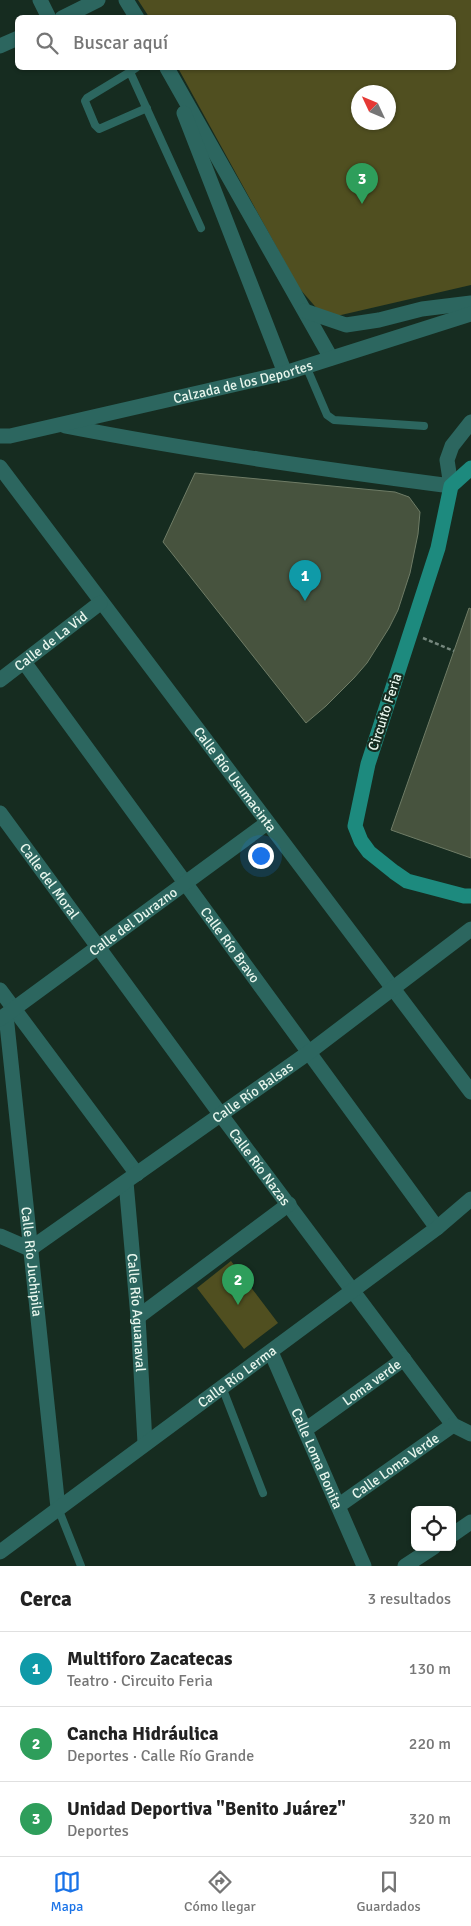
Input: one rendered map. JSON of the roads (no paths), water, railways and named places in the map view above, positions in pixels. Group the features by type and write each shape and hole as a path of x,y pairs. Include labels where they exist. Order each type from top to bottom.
{"street":[{"path":"40,0 48,15"},
{"path":"68,15 98,0"},
{"path":"126,0 135,15"},
{"path":"0,46 15,39"},
{"path":"168,70 331,358"},
{"path":"168,70 285,373"},
{"path":"305,311 346,325 379,320 422,309 471,303"},
{"name":"Calzada de los Deportes","path":"3,438 285,373 471,314"},
{"path":"451,486 447,460 452,446 471,422"},
{"path":"59,425 163,445 451,486 471,468"},
{"name":"Calle Río Usumacinta","path":"0,468 100,603 471,1092"},
{"name":"Circuito Feria","path":"451,486 438,548 368,764 355,826 360,841 369,852 407,880 464,896 471,896"},
{"name":"Calle de La Vid","path":"0,680 100,603"},
{"name":"Calle Río Bravo","path":"24,662 437,1228"},
{"name":"Calle del Moral","path":"0,813 99,948"},
{"name":"Calle del Durazno","path":"6,1014 99,948 267,823"},
{"name":"Calle Río Balsas","path":"30,1249 308,1053 471,929"},
{"name":"Calle Río Nazas","path":"99,948 221,1115 404,1359"},
{"path":"0,990 6,1014 131,1178"},
{"name":"Calle Río Juchipila","path":"6,1014 58,1508"},
{"name":"Calle Río Aguanaval","path":"131,1178 145,1443"},
{"path":"138,1317 289,1204"},
{"name":"Calle Río Lerma","path":"0,1552 469,1205"},
{"path":"0,1236 30,1249"},
{"name":"Calle Loma Bonita","path":"271,1352 364,1566"},
{"name":"Loma verde","path":"305,1430 404,1359 453,1425 471,1434"},
{"name":"Calle Loma Verde","path":"338,1506 453,1425"},
{"path":"456,1532 471,1522"},
{"path":"406,1566 428,1551"}],"lane":[{"path":"147,108 99,129 95,125 85,101 133,70 147,108 201,228"},
{"path":"306,366 327,415 334,420 424,426"},
{"path":"222,1386 263,1493"},
{"path":"58,1508 81,1566"}],"place":[{"name":"Unidad Deportiva \"Benito Juárez\"","path":"362,204"},
{"name":"Multiforo Zacatecas","path":"305,601"},
{"name":"Cancha Hidráulica","path":"238,1305"}]}
